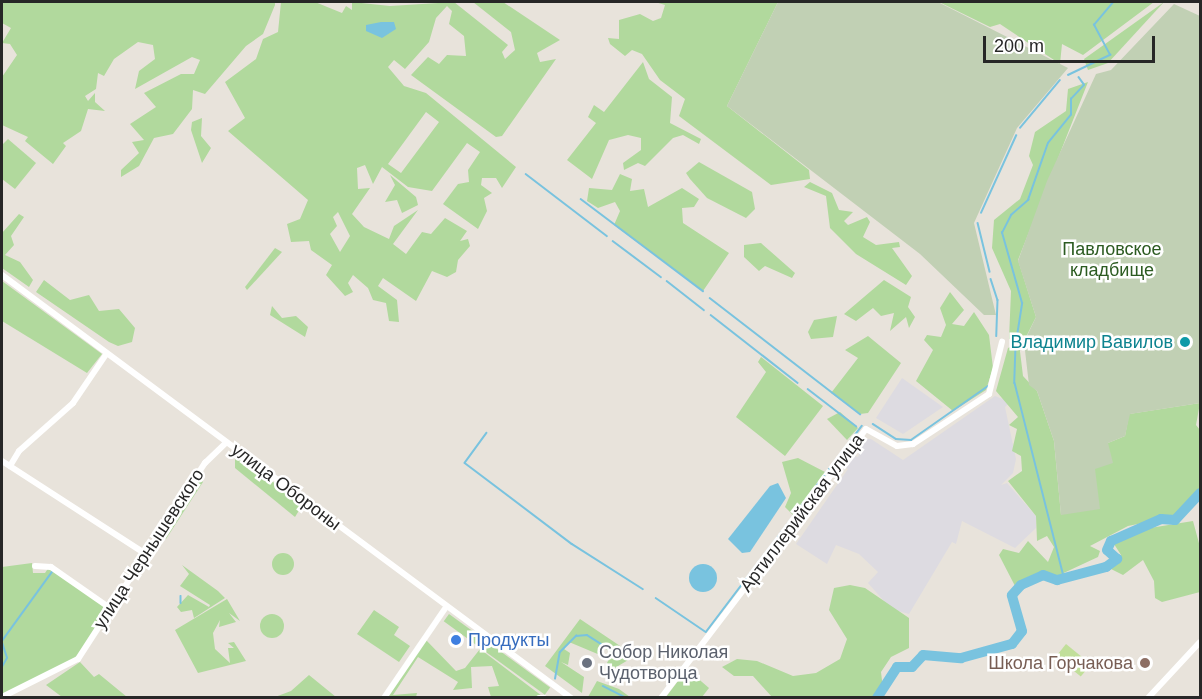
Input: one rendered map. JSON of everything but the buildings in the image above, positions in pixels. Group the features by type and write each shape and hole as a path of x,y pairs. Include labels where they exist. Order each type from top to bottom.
{"street":[{"name":"улица Обороны","path":"2,275 568,697"},
{"name":"Артиллерийская улица","path":"661,698 866,429 897,446 913,444 989,394 1002,342"},
{"path":"10,466 19,451 73,403 107,353"},
{"name":"улица Чернышевского","path":"2,697 78,660 205,463 226,443"},
{"path":"2,460 146,554"},
{"path":"35,566 51,567 110,608"},
{"path":"384,698 446,608"},
{"path":"1148,698 1200,642"}],"shaded area":[{"path":"902,378 943,407 903,434 876,418"},
{"path":"995,396 1010,402 1005,407 1016,459 1013,473 1001,485 1007,483 1036,516 1036,528 1015,548 962,521 956,544 952,542 909,614 891,609 868,583 878,572 859,554 836,545 827,564 796,544 848,469 844,466 850,455 858,457 864,439 871,439 903,460"}],"green space":[{"path":"2,2 275,2 275,5 263,34 246,46 205,94 193,90 192,109 173,134 154,138 139,166 121,177 121,170 139,153 132,142 144,140 130,124 156,107 144,93 181,74 194,74 200,60 192,57 135,89 139,71 155,59 153,45 138,42 114,59 104,76 98,73 96,89 85,96 88,101 95,93 95,102 105,111 88,109 81,131 63,143 66,146 53,164 25,141 28,137 2,125 2,77 17,55 10,44 2,43 11,28 2,23"},
{"path":"281,2 315,2 342,13 346,6 352,10 352,2 390,6 454,2 508,45 502,52 505,59 515,50 511,32 473,2 503,2 560,40 537,53 540,62 556,59 502,136 496,137 411,75 428,57 439,64 447,55 466,56 464,36 449,24 452,11 447,6 436,18 429,42 405,69 394,60 388,67 404,86 426,93 516,167 502,188 496,178 482,178 481,185 492,193 484,198 487,211 478,229 443,204 458,184 469,182 468,170 480,152 467,143 432,191 408,187 382,167 373,184 365,165 357,168 358,189 370,188 352,214 364,227 389,239 394,226 418,210 393,244 406,254 422,232 431,234 445,218 467,231 460,241 468,239 470,246 458,260 456,272 447,277 432,271 416,301 383,278 378,286 397,300 399,322 389,321 386,303 373,300 368,288 353,275 348,283 353,292 345,296 326,275 332,265 311,250 309,241 291,242 287,224 300,219 308,200 228,131 245,118 225,82 256,59 263,39 278,32","holes":["426,112 439,122 401,173 388,164","338,212 350,236 340,252 330,234 337,226 333,217"]},
{"path":"655,2 778,2 727,106 809,170 810,179 771,185 679,116 685,99 660,80 642,54 632,50 625,56 610,44 608,38 619,39 619,20 640,14 653,21 661,18 665,5"},
{"path":"778,2 938,2 1068,68 1017,128 974,223 996,315 984,315 920,254 727,106"},
{"path":"939,2 1154,2 1083,55 1062,44 1060,64 1000,24 990,27"},
{"path":"1164,2 1108,63 1088,70 1084,59"},
{"name":"Павловское кладбище","path":"1174,4 1200,16 1200,403 1130,414 1125,436 1108,443 1113,463 1095,469 1100,509 1061,515 1054,441 1037,391 1029,385 1024,342 1036,317 1018,261 1047,181 1096,74 1111,70"},
{"path":"643,62 649,79 672,97 670,123 701,139 699,144 683,135 673,138 645,166 638,163 624,170 623,163 641,150 641,138 628,135 609,140 592,179 567,160 596,123 588,117 594,105 604,112"},
{"path":"1088,82 1018,260 1036,317 1026,337 1009,339 1011,291 992,248 994,220 1020,199 1033,165 1029,156 1035,132 1066,111 1068,89"},
{"path":"202,118 201,136 211,148 202,163 191,130 192,122"},
{"path":"8,139 36,163 15,189 2,179 2,145"},
{"path":"699,162 752,192 755,209 746,218 707,198 690,179 686,173"},
{"path":"620,174 632,179 630,191 644,189 648,207 682,188 699,199 694,207 682,208 683,223 729,253 703,291 614,225 620,211 615,202 598,208 587,201 589,188 612,190"},
{"path":"390,175 416,197 418,205 402,213 397,200 385,202 395,185"},
{"path":"810,182 832,193 839,210 853,212 844,221 848,225 867,217 870,222 863,237 876,245 899,242 900,247 892,248 912,276 906,285 856,254 830,228 826,196 804,187"},
{"path":"19,214 24,217 11,236 14,245 5,255 20,262 33,280 29,287 2,268 2,233"},
{"path":"761,243 795,273 792,278 765,266 759,271 744,257 744,245"},
{"path":"275,248 282,252 247,290 245,287"},
{"path":"44,280 70,300 89,295 99,311 119,309 135,328 132,342 118,346 109,342 36,292"},
{"path":"884,280 911,297 908,307 915,317 909,328 906,317 890,331 894,313 881,316 873,308 856,321 844,314"},
{"path":"2,281 102,354 87,373 2,321"},
{"path":"950,292 964,310 952,324 964,326 974,312 989,335 993,368 986,390 953,411 916,381 933,350 924,340 927,335 941,337 946,325 940,308"},
{"path":"272,306 282,318 296,316 308,327 305,337 270,315"},
{"path":"837,316 833,337 811,339 808,332 814,320"},
{"path":"868,336 901,363 868,413 860,414 831,393 858,358 845,350"},
{"path":"1019,343 1023,376 1037,391 1054,441 1061,515 1108,443 1125,436 1129,414 1200,403 1196,425 1200,430 1200,489 1172,517 1128,526 1090,546 1100,551 1098,557 1055,577 1030,576 1015,586 999,555 1003,549 1019,553 1028,541 1048,562 1054,547 1047,536 1037,541 1036,516 1008,481 1022,471 1021,456 1012,451 1017,429 1009,425 1018,417 996,391 1008,348"},
{"path":"761,357 823,406 785,456 736,417 766,372 758,362"},
{"path":"840,412 858,428 847,440 827,419"},
{"path":"235,454 303,504 295,517 235,468"},
{"path":"798,458 825,472 793,515 785,507 791,493 782,462"},
{"path":"200,479 203,482 166,539 162,535"},
{"path":"1193,521 1200,547 1200,592 1162,602 1155,598 1154,581 1143,560 1123,575 1109,568 1121,555 1114,544 1150,528"},
{"path":"283,553 291,556 294,564 291,572 283,575 275,572 272,564 275,556"},
{"path":"32,563 33,573 45,573 49,567 107,609 76,659 2,694 2,567"},
{"path":"182,565 225,598 194,618 192,610 181,612 177,607 188,595 209,607 210,605 180,586 189,574"},
{"path":"850,585 865,588 909,618 909,648 891,657 881,672 884,697 772,697 753,676 734,676 722,667 737,659 757,661 793,676 816,673 840,659 847,639 829,610 834,588"},
{"path":"227,599 240,621 229,613 236,622 219,627 220,620 213,633 215,649 230,663 228,648 234,648 228,643 234,642 246,661 198,673 175,630"},
{"path":"374,610 399,627 394,635 410,646 399,662 357,634"},
{"path":"272,614 281,617 284,626 281,635 272,638 263,635 260,626 263,617"},
{"path":"449,614 550,687 545,695 444,621"},
{"path":"580,619 635,656 613,669 607,663 612,653 604,648 600,655 569,642 564,649 570,653 568,665 561,662 584,677 582,693 545,666"},
{"path":"425,639 456,671 465,668 480,649 542,696 491,697 488,687 499,686 492,666 471,667 472,688 453,690 458,682 418,657 393,695 417,693 416,697 387,698"},
{"path":"1066,644 1091,664 1081,677 1056,656"},
{"path":"80,662 94,677 99,674 127,697 62,697 46,685"},
{"path":"687,669 709,688 702,697 666,697"},
{"path":"309,675 336,697 275,697 291,691"},
{"path":"597,681 619,689 630,697 588,697"}],"water":[{"path":"394,22 396,29 382,38 366,31 366,25"},
{"path":"778,483 786,498 750,552 742,553 728,539 770,486"},
{"path":"703,564 713,568 717,578 713,588 703,592 693,588 689,578 693,568"}],"waterway":[{"path":"1068,75 1110,55 1094,25 1113,2"},
{"path":"1017,336 1022,303 1002,233 1011,215 1028,200 1048,143 1071,115 1071,99 1084,85 1079,78"},
{"path":"1020,128 1060,80"},
{"path":"981,213 1016,136"},
{"path":"526,174 607,236"},
{"path":"581,199 703,291"},
{"path":"978,223 990,272"},
{"path":"613,241 661,277"},
{"path":"991,279 998,300 997,336"},
{"path":"667,281 704,310"},
{"path":"710,298 860,414"},
{"path":"711,315 798,383"},
{"path":"1016,346 1015,383 1064,576"},
{"path":"873,424 896,439 911,440 988,386"},
{"path":"808,389 856,426"},
{"path":"656,598 706,632 862,426"},
{"path":"487,433 465,463 572,544 643,589"},
{"path":"877,698 897,667 912,667 923,655 961,658 1012,644 1022,631 1012,595 1021,585 1043,575 1057,580 1106,567 1117,559 1107,550 1111,541 1161,519 1175,520 1200,493"},
{"path":"2,641 52,572"},
{"path":"181,596 181,603"},
{"path":"555,679 560,652 576,636 587,635 622,657"},
{"path":"2,643 7,658 2,667"},
{"path":"603,686 627,698"}],"place":[{"name":"Владимир Вавилов","path":"1185,342"},
{"name":"Продукты","path":"456,640"},
{"name":"Собор Николая Чудотворца","path":"587,663"},
{"name":"Школа Горчакова","path":"1145,663"}]}
